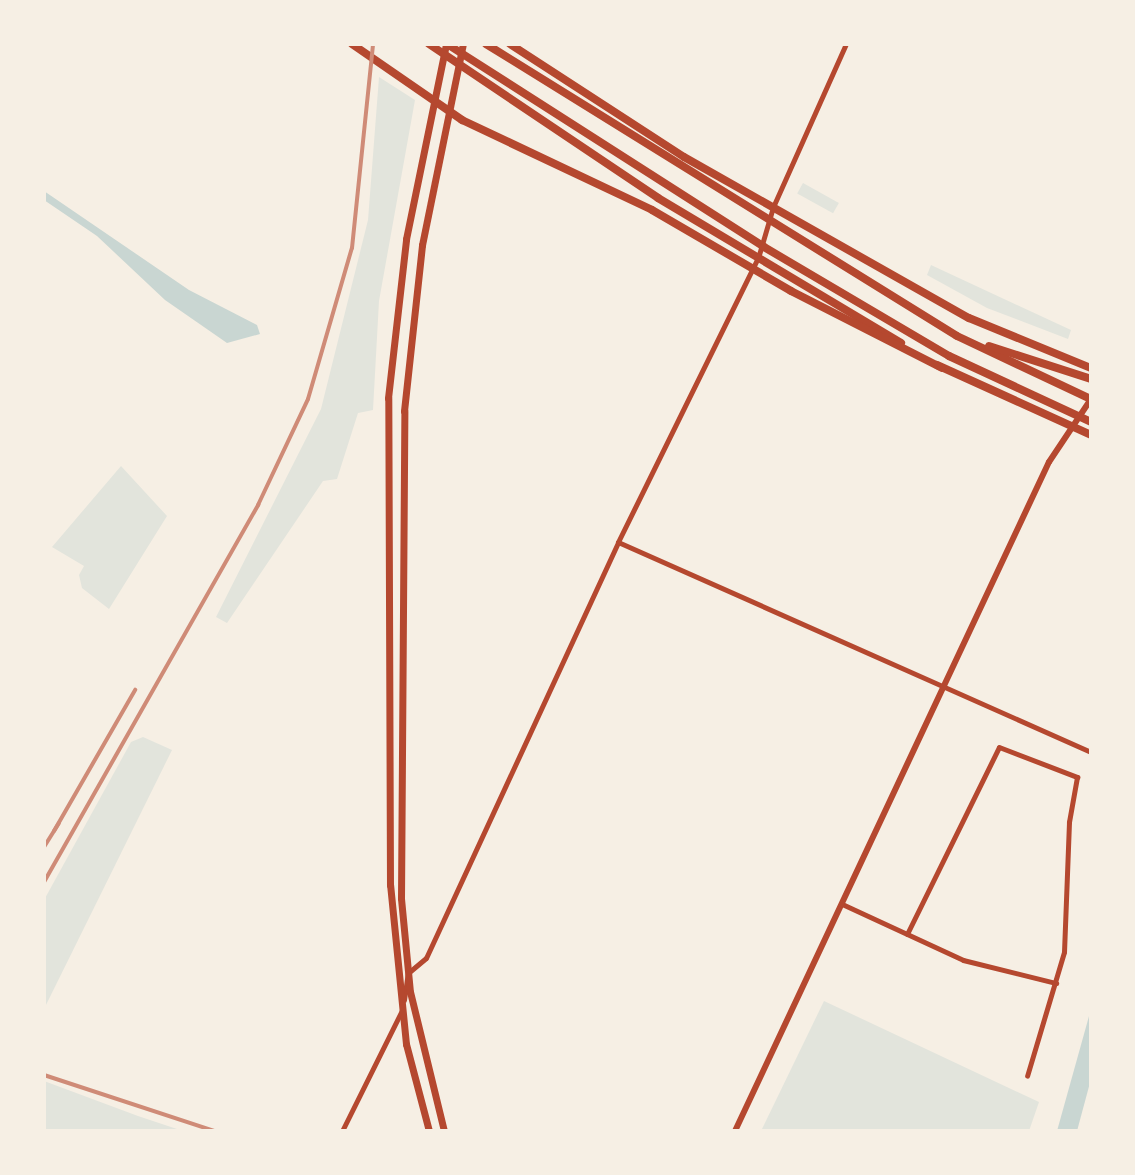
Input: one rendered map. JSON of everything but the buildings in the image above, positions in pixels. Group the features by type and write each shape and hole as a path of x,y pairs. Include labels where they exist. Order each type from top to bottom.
{"main road":[{"path":"352,44 462,120 652,210 791,291 942,368 1091,435"},
{"path":"429,44 658,198 942,368"},
{"path":"429,1131 402,1009 390,885 388,398 406,239 426,127 447,44 751,239 923,340 1091,422"},
{"path":"444,1131 408,973 401,870 404,411 422,245 463,44"},
{"path":"486,44 957,336 1091,399"},
{"path":"510,44 684,157 969,318 1091,368"},
{"path":"957,336 1091,379"}],"street":[{"path":"342,1131 402,1009 408,973 426,958 618,542 758,258 773,207 846,44"},
{"path":"735,1131 1049,462 1091,399"},
{"path":"618,542 1091,752"},
{"path":"907,934 999,747 1005,746 1077,777 1069,822 1064,952 1027,1076"},
{"path":"842,904 963,960 1056,983"}],"shaded area":[{"path":"379,77 415,100 379,301 373,410 358,413 337,479 323,481 227,623 216,617 321,409 368,220"},
{"path":"803,183 839,203 833,213 797,193"},
{"path":"44,191 189,290 257,325 260,334 227,343 165,300 97,236 44,200"},
{"path":"931,265 1071,330 1068,339 987,308 927,275"},
{"path":"121,466 167,516 109,609 82,588 79,575 84,566 52,547"},
{"path":"143,737 172,750 44,1009 44,900 131,742"},
{"path":"824,1001 1039,1102 1029,1131 761,1131"},
{"path":"1091,1009 1091,1079 1077,1131 1057,1131"},
{"path":"44,1081 138,1116 183,1131 44,1131"}],"railway":[{"path":"44,882 258,505 308,399 352,248 373,44"},
{"path":"54,831 135,690"},
{"path":"44,847 59,823"},
{"path":"44,1075 214,1131"}]}
